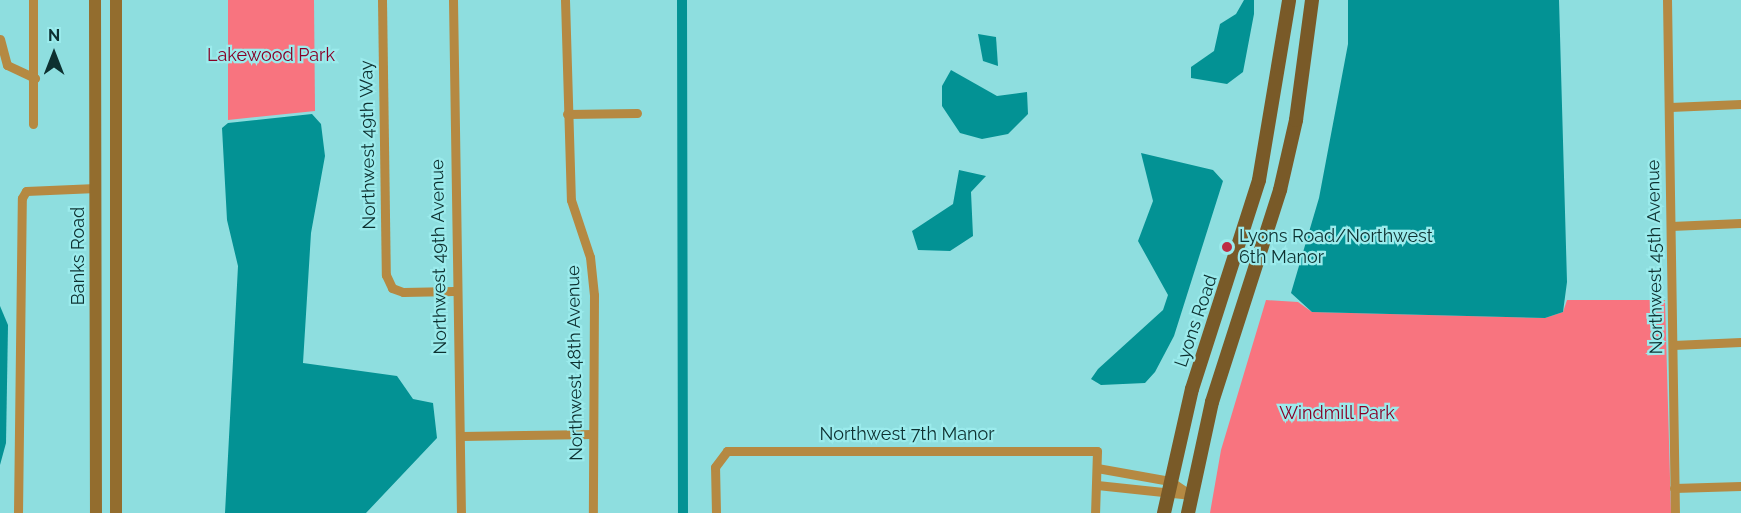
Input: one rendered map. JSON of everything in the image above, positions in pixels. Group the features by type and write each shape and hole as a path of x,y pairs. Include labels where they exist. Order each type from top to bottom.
{"main road":[{"name":"Lyons Road","path":"1164,513 1192,389 1259,180 1289,0"},
{"path":"1188,513 1212,402 1280,190 1296,120 1312,0"}],"street":[{"path":"33,0 35,78 33,124"},
{"name":"Banks Road","path":"95,0 96,513"},
{"name":"Banks Road","path":"116,0 116,513"},
{"name":"Northwest 49th Way","path":"382,0 386,275 392,288 454,291"},
{"name":"Northwest 49th Avenue","path":"453,0 454,291 461,436 461,513"},
{"name":"Northwest 48th Avenue","path":"565,0 567,114 572,200 590,257 594,295 593,513"},
{"name":"Northwest 45th Avenue","path":"1667,0 1675,513"},
{"path":"0,39 7,65 35,78"},
{"path":"1670,107 1741,104"},
{"path":"567,114 637,113"},
{"path":"18,513 22,198 26,191 96,188"},
{"path":"1671,226 1741,223"},
{"path":"1673,345 1741,342"},
{"path":"461,436 593,434"},
{"name":"Northwest 7th Manor","path":"716,513 719,455 1097,451 1097,468"},
{"path":"1095,513 1097,468 1170,481 1191,495"},
{"path":"1097,485 1167,496 1191,495"},
{"path":"1674,488 1741,486"}],"green space":[{"name":"Lakewood Park","path":"228,0 314,0 315,111 228,120"},
{"name":"Windmill Park","path":"1266,300 1298,302 1312,312 1545,318 1563,312 1567,300 1665,300 1671,513 1210,513 1221,450"}],"water":[{"path":"1244,0 1254,0 1254,14 1243,72 1227,84 1191,78 1191,67 1214,51 1220,24 1236,14"},
{"path":"1348,0 1559,0 1567,282 1563,312 1545,318 1312,312 1291,293 1319,198 1348,44"},
{"path":"978,34 996,37 998,66 983,61"},
{"path":"951,70 997,96 1027,92 1028,114 1008,134 982,139 960,133 942,106 942,86"},
{"path":"312,114 321,124 325,156 311,233 303,363 397,376 413,399 433,403 437,438 366,513 225,513 238,266 227,220 222,128 228,123"},
{"path":"1141,153 1213,170 1223,181 1174,336 1155,372 1145,383 1101,385 1091,379 1098,369 1163,310 1168,295 1138,241 1153,201"},
{"path":"959,170 986,176 971,192 973,236 950,251 918,250 912,231 953,204"},
{"path":"0,306 8,325 6,443 0,465"}],"waterway":[{"path":"682,0 683,513"}],"place":[{"name":"Lyons Road/Northwest 6th Manor","path":"1227,247"}]}
